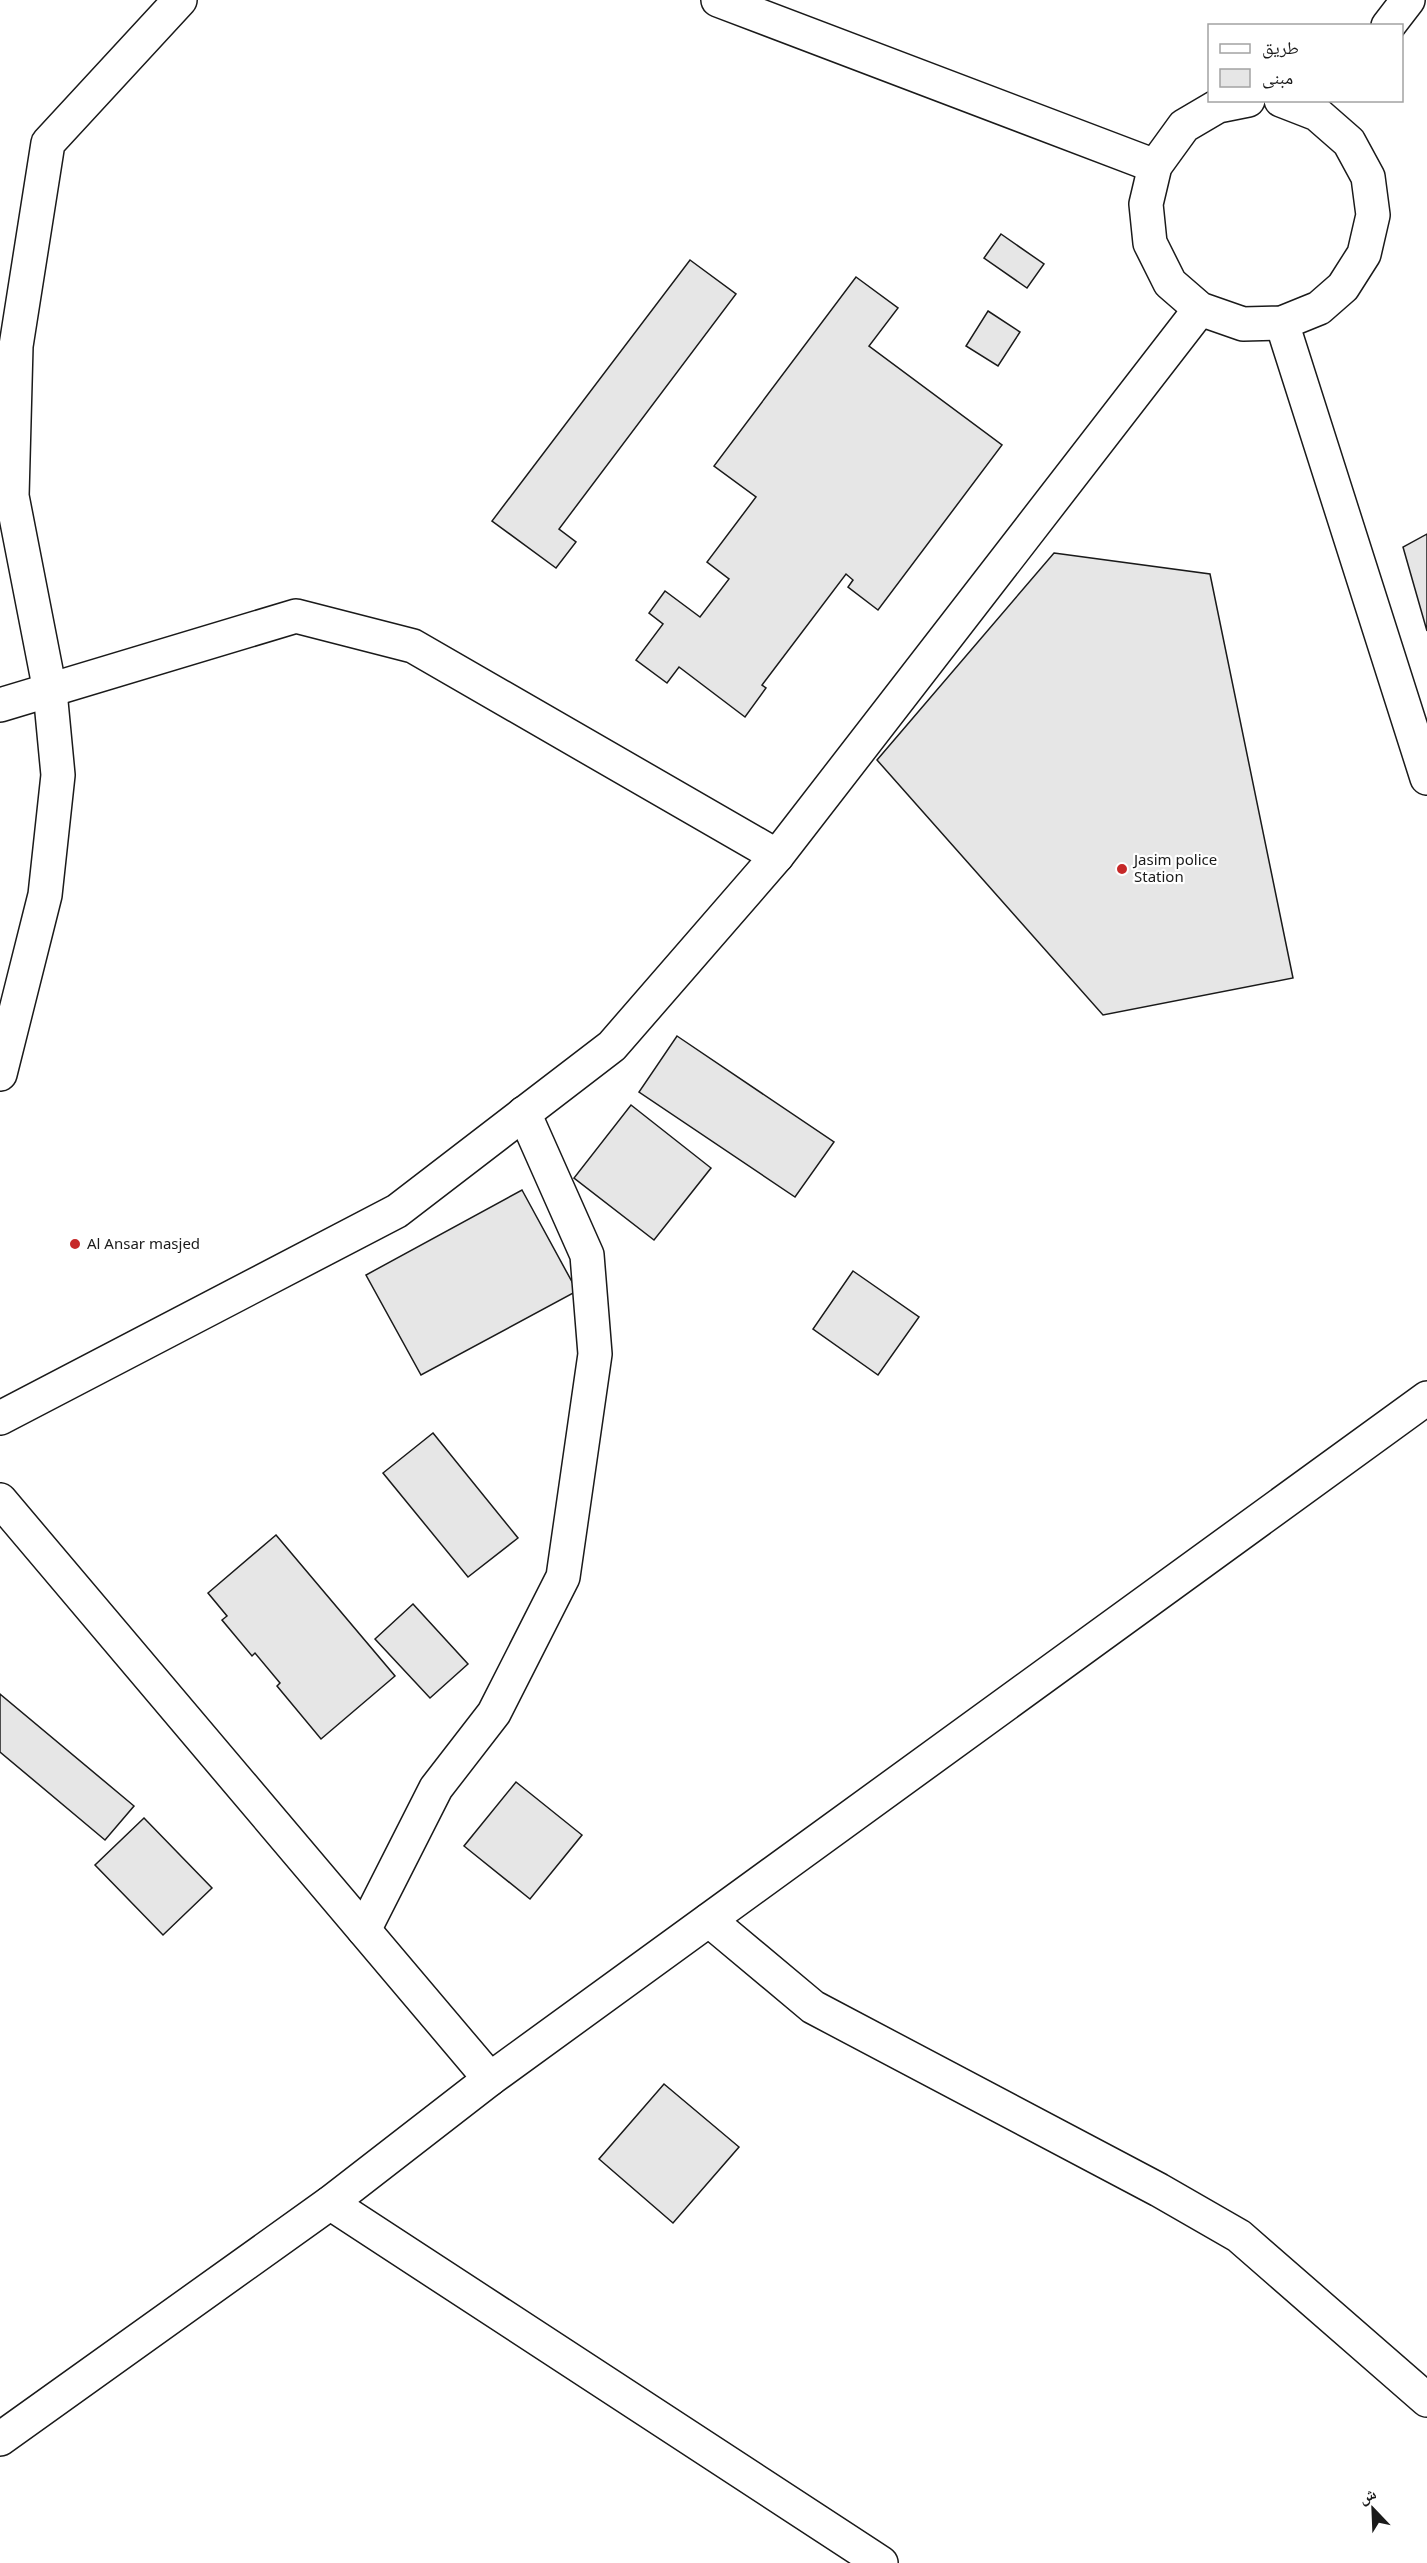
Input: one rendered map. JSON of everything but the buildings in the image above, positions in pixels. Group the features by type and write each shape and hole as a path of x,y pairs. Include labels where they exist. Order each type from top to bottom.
{"street":[{"path":"0,1074 45,895 58,775 50,691 12,496 16,346 48,144 180,0"},
{"path":"717,0 1155,165"},
{"path":"1390,24 1408,0"},
{"path":"1238,102 1218,106 1185,126 1155,165 1146,204 1150,243 1170,283 1200,309 1243,324 1282,323 1319,308 1343,287 1364,254 1373,215 1368,177 1349,142 1322,107 1293,102"},
{"path":"0,1418 397,1211 612,1046 777,856 1200,309"},
{"path":"1282,323 1427,778"},
{"path":"0,705 296,616 413,646 777,856"},
{"path":"364,1930 436,1788 494,1713 563,1577 595,1354 587,1255 524,1113"},
{"path":"0,2439 330,2203 490,2079 1427,1398"},
{"path":"0,1500 490,2079"},
{"path":"709,1920 813,2007 1159,2190 1239,2236 1427,2400"},
{"path":"330,2203 880,2563"}],"place":[{"name":"Jasim police Station","path":"1122,869"},
{"name":"Al Ansar masjed","path":"75,1244"}]}
